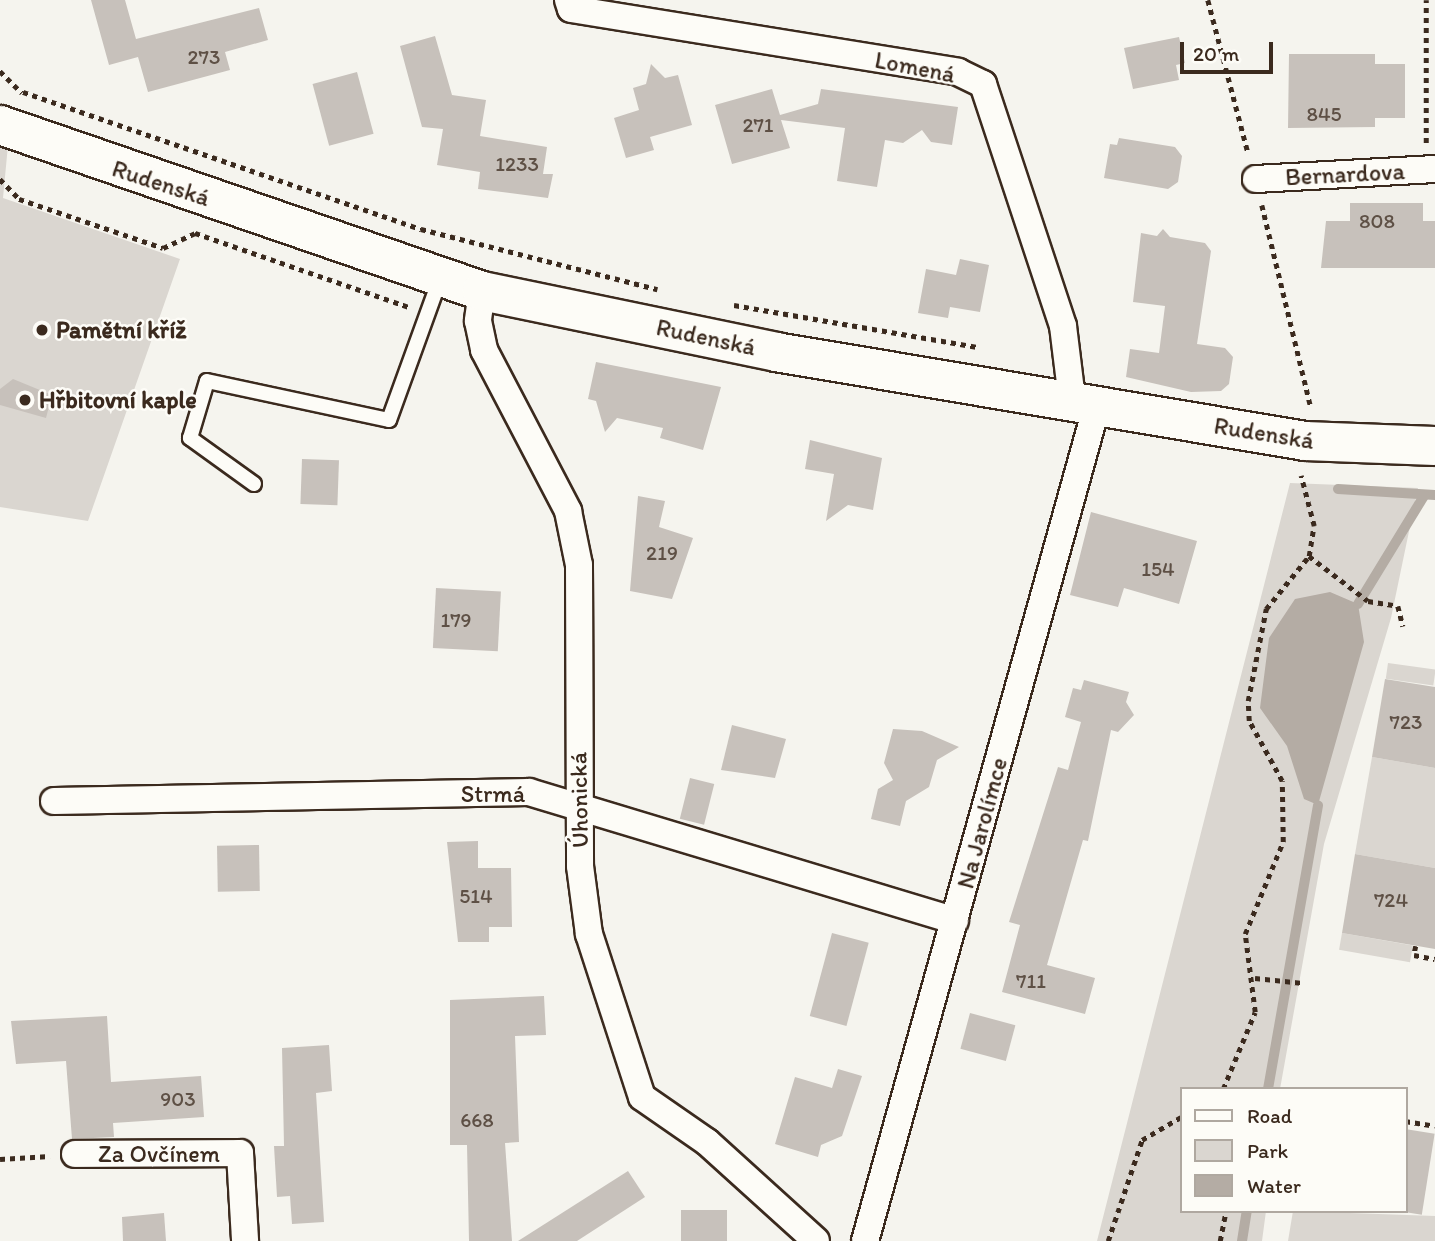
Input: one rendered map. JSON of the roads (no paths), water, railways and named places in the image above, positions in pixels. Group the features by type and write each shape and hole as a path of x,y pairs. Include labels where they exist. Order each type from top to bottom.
{"street":[{"name":"Lomená","path":"568,0 571,9 958,72 983,84 1063,326 1084,402"},
{"name":"Rudenská","path":"0,125 482,291 776,352 1084,402 1307,464 1435,446"},
{"name":"Bernardova","path":"1255,179 1430,169"},
{"name":"Úhonická","path":"482,291 478,321 485,350 568,511 579,565 577,807 589,934 642,1097 707,1142 816,1241"},
{"name":"Na Jarolímce","path":"865,1241 955,921 1084,402"},
{"name":"Strmá","path":"54,801 530,792 955,921"},
{"name":"Za Ovčínem","path":"75,1154 240,1153 245,1241"}],"lane":[{"path":"254,484 190,438 207,381 389,420 441,277"}],"water":[{"path":"1330,592 1358,604 1364,642 1318,805 1304,799 1287,746 1260,708 1269,638 1295,599"}],"waterway":[{"path":"1338,489 1435,495"},
{"path":"1358,604 1424,496"},
{"path":"1268,1087 1318,805"},
{"path":"1242,1241 1247,1213"}],"place":[{"name":"Pamětní kříž","path":"42,330"},
{"name":"Hřbitovní kaple","path":"25,400"}]}
